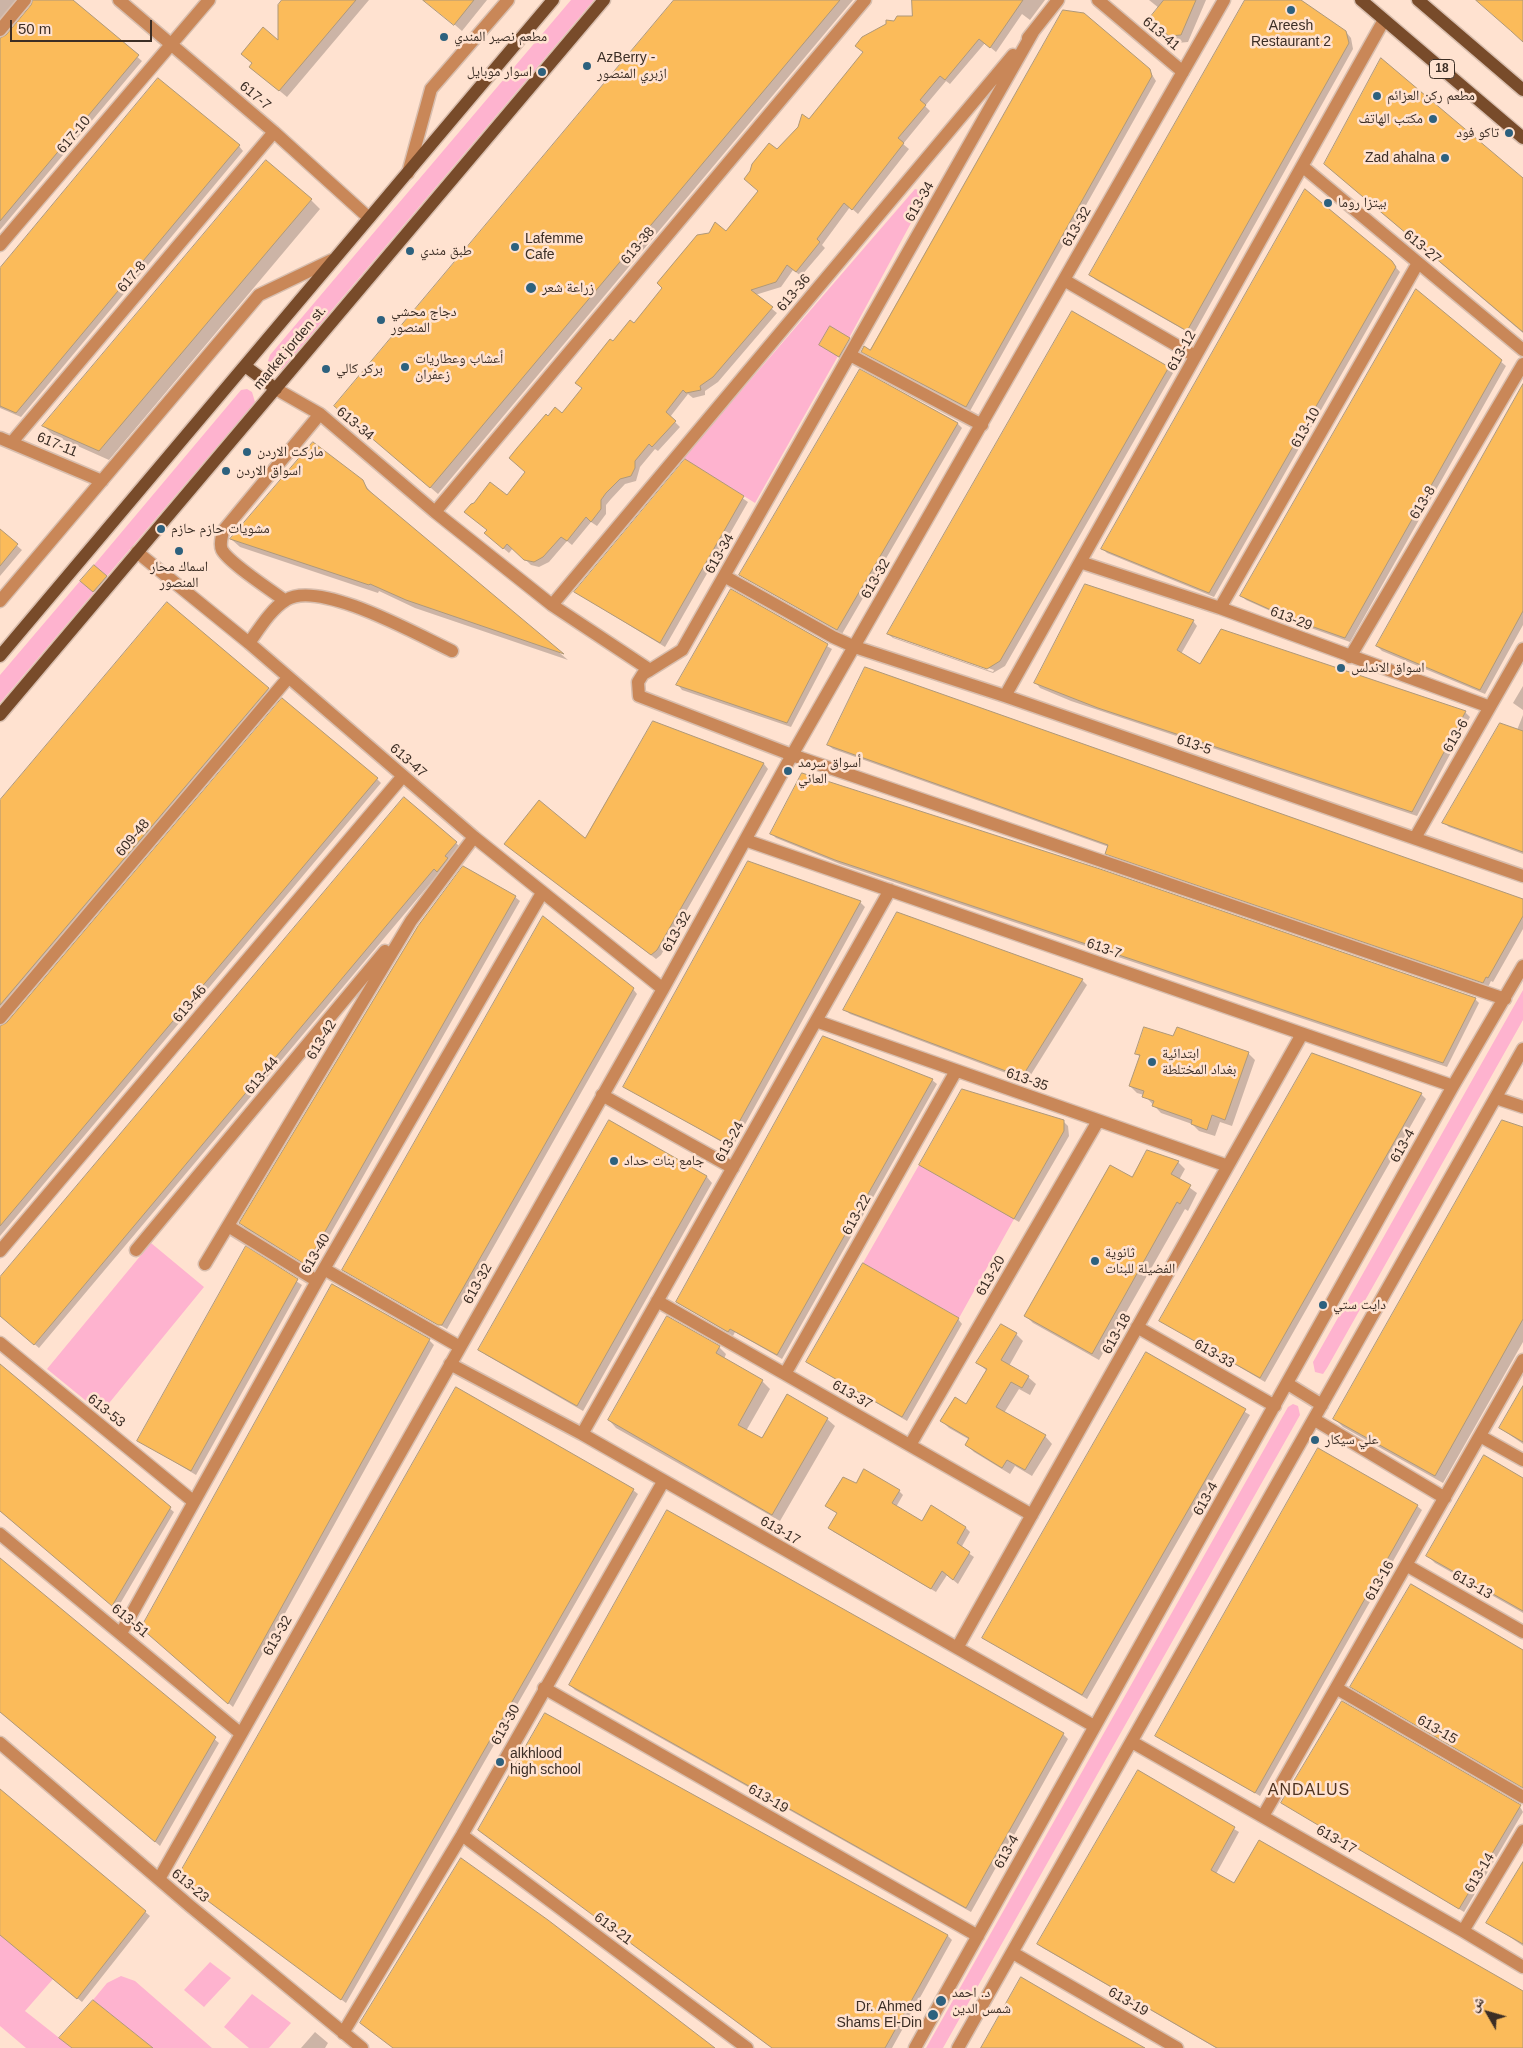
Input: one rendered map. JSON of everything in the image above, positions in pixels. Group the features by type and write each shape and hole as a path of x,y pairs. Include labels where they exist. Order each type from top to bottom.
{"main road":[{"name":"market jorden st.","path":"0,656 553,0"},
{"name":"market jorden st.","path":"0,715 604,0"},
{"name":"18","path":"1361,0 1523,138"},
{"path":"1418,0 1523,90"},
{"path":"245,366 276,389"}],"street":[{"path":"0,30 25,0"},
{"name":"617-7","path":"119,0 274,132 369,218"},
{"name":"617-10","path":"0,246 209,0"},
{"path":"408,172 431,89 508,0"},
{"name":"613-38","path":"435,512 865,0"},
{"name":"613-36","path":"552,605 1058,0"},
{"name":"613-41","path":"1098,0 1183,72"},
{"name":"613-32","path":"159,1879 663,989 792,755 1224,0"},
{"name":"613-12","path":"1005,696 1384,20"},
{"name":"613-34","path":"276,389 320,414 435,512 552,605 650,670 682,650 1033,32"},
{"name":"617-8","path":"6,440 274,132"},
{"name":"613-27","path":"1302,166 1523,350"},
{"path":"0,601 259,295 332,260"},
{"name":"613-10","path":"1220,608 1418,263"},
{"path":"1064,280 1196,356"},
{"path":"850,355 982,425"},
{"name":"613-8","path":"1350,657 1523,364"},
{"path":"284,600 230,558 222,550 220,541 223,531 320,414"},
{"name":"617-11","path":"6,440 102,481"},
{"name":"613-47","path":"137,552 249,643 474,837 663,989"},
{"name":"613-29","path":"1080,562 1220,608 1490,707"},
{"name":"613-5","path":"724,576 855,647 1005,696 1523,876"},
{"path":"249,643 284,600 299,594 318,595 393,621 452,651"},
{"name":"613-6","path":"1415,838 1523,649"},
{"path":"650,670 643,674 638,682 639,696 792,755 1505,999"},
{"name":"609-48","path":"0,1018 288,678"},
{"name":"613-46","path":"0,1251 403,776"},
{"name":"613-42","path":"205,1264 411,921 474,837"},
{"name":"613-7","path":"745,840 1453,1086"},
{"name":"613-24","path":"582,1434 890,890"},
{"name":"613-40","path":"121,1633 317,1281 542,893"},
{"name":"613-44","path":"136,1250 411,921"},
{"name":"613-4","path":"915,2048 1453,1086 1523,966"},
{"name":"613-35","path":"816,1021 1228,1166"},
{"name":"613-18","path":"957,1648 1302,1034"},
{"path":"958,2048 1315,1420 1523,1049"},
{"name":"613-22","path":"785,1374 956,1071"},
{"path":"602,1095 733,1168"},
{"path":"1496,1098 1523,1107"},
{"name":"613-20","path":"910,1445 1098,1121"},
{"path":"228,1226 317,1281"},
{"path":"324,1269 460,1347"},
{"name":"613-37","path":"657,1301 1032,1515"},
{"name":"613-33","path":"1137,1327 1275,1406"},
{"name":"613-53","path":"0,1343 194,1502"},
{"name":"613-16","path":"1264,1816 1523,1360"},
{"name":"613-17","path":"450,1364 582,1434 663,1482 1094,1726"},
{"path":"1288,1384 1322,1405"},
{"path":"1315,1420 1445,1498"},
{"path":"1480,1436 1523,1460"},
{"name":"613-30","path":"343,2033 462,1835 663,1482"},
{"name":"613-51","path":"0,1534 240,1733"},
{"name":"613-13","path":"1406,1565 1523,1632"},
{"name":"613-19","path":"544,1688 978,1936"},
{"name":"613-15","path":"1336,1688 1523,1798"},
{"name":"613-17","path":"1132,1742 1463,1931 1523,1968"},
{"name":"613-23","path":"0,1743 159,1879 362,2048"},
{"name":"613-14","path":"1463,1931 1523,1831"},
{"name":"613-21","path":"462,1835 747,2048"},
{"name":"613-19","path":"1013,1953 1177,2048"}],"shaded area":[{"path":"571,0 594,0 282,369 277,371 271,369 267,364 270,355"},
{"path":"915,189 923,191 925,197 849,338 819,345 838,356 755,503 683,458"},
{"path":"247,389 252,392 255,402 107,576 94,565 241,390"},
{"path":"80,581 94,592 0,703 0,675"},
{"path":"1523,990 1523,1020 1327,1368 1323,1374 1315,1372 1313,1362"},
{"path":"919,1165 1014,1219 959,1318 863,1263"},
{"path":"151,1243 204,1287 101,1413 47,1369"},
{"path":"1293,1404 1298,1406 1300,1415 943,2048 926,2048 1288,1407"},
{"path":"0,1935 53,1979 25,2011 72,2048 26,2048 0,2026"},
{"path":"210,1962 231,1978 204,2007 184,1990"},
{"path":"121,1976 135,1981 212,2048 153,2048 93,2000 107,1983"},
{"path":"252,1994 291,2023 269,2048 249,2048 224,2027"}],"building":[{"path":"33,0 73,0 139,55 0,221 0,38 6,35"},
{"path":"282,0 356,0 279,91 249,67 252,63 241,54 263,27 278,40 278,5"},
{"path":"423,0 474,0 454,25"},
{"path":"674,0 840,0 430,488 334,406"},
{"path":"912,0 1023,0 990,48 979,39 945,80 940,76 920,100 926,105 898,138 904,143 852,210 844,203 817,239 820,242 796,272 787,265 776,282 751,290 773,307 713,377 700,386 701,390 686,393 683,390 666,412 676,421 652,447 649,444 635,461 635,468 631,476 620,479 606,493 601,500 601,509 591,522 586,517 567,541 561,537 543,557 534,562 524,560 507,544 503,549 484,533 487,530 464,512 474,503 490,482 507,495 525,472 509,458 517,448 546,414 548,416 555,407 562,413 582,388 575,383 610,339 613,341 630,320 634,323 662,288 657,283 697,235 709,233 715,222 726,231 758,191 744,179 750,171 752,164 769,143 777,149 798,127 802,114 809,119 863,52 855,46 862,37 886,24 886,20 894,21 897,16 912,16"},
{"path":"1164,0 1196,0 1181,35 1169,36 1148,20"},
{"path":"1245,0 1301,0 1346,31 1349,43 1187,331 1089,275"},
{"path":"1476,0 1523,0 1523,42 1511,31"},
{"path":"1063,10 1084,13 1150,69 1152,76 966,407 861,352 864,346 870,350"},
{"path":"1381,58 1523,178 1523,332 1324,164"},
{"path":"158,78 240,145 16,413 0,406 0,268"},
{"path":"266,160 312,199 99,451 42,426"},
{"path":"1305,189 1392,261 1396,267 1209,593 1101,549"},
{"path":"1416,289 1502,360 1345,638 1291,619 1240,596"},
{"path":"1072,311 1169,367 1000,661 987,669 887,634"},
{"path":"830,326 850,338 839,357 819,345"},
{"path":"860,369 958,423 837,630 739,575"},
{"path":"1523,384 1523,611 1480,690 1376,646"},
{"path":"313,442 363,480 367,489 564,654 406,600 370,584 230,539"},
{"path":"685,459 744,496 660,643 574,592"},
{"path":"0,529 18,544 0,566"},
{"path":"94,565 107,576 93,592 80,581"},
{"path":"1085,584 1194,620 1177,650 1200,664 1221,629 1466,711 1412,812 1098,708 1034,683"},
{"path":"731,589 828,644 787,723 676,685"},
{"path":"167,602 269,688 0,1005 0,800"},
{"path":"865,667 1523,899 1523,916 1488,978 1486,977 1483,983 1105,854 1108,845 827,745"},
{"path":"282,698 378,778 0,1226 0,1026 6,1023"},
{"path":"653,721 764,763 657,950 651,955 504,844 539,800 585,838"},
{"path":"1500,723 1523,731 1523,852 1442,823"},
{"path":"802,773 1100,869 1476,998 1443,1063 1370,1039 835,860 770,834"},
{"path":"404,797 457,842 445,856 448,858 437,872 434,869 34,1345 0,1316 0,1277"},
{"path":"748,861 861,901 727,1144 623,1087"},
{"path":"463,866 516,896 306,1265 239,1223 418,926"},
{"path":"897,912 1083,979 1022,1077 843,1010"},
{"path":"543,916 634,988 442,1325 438,1325 342,1270"},
{"path":"1144,1027 1173,1036 1177,1027 1249,1052 1225,1120 1212,1115 1207,1130 1191,1124 1192,1120 1152,1106 1154,1101 1142,1097 1144,1091 1129,1086 1140,1055 1135,1054"},
{"path":"823,1036 933,1079 777,1355 730,1329 728,1332 676,1302"},
{"path":"1312,1053 1422,1093 1260,1378 1159,1321"},
{"path":"962,1089 1064,1120 1064,1131 1014,1219 919,1165"},
{"path":"609,1120 707,1176 577,1406 478,1350"},
{"path":"1502,1120 1523,1127 1523,1319 1435,1476 1333,1419"},
{"path":"1147,1150 1179,1161 1171,1174 1191,1185 1180,1204 1177,1202 1092,1354 1024,1316 1110,1165 1132,1177"},
{"path":"246,1246 298,1279 191,1471 137,1441"},
{"path":"863,1263 959,1318 902,1417 806,1362"},
{"path":"332,1284 430,1339 228,1704 141,1628"},
{"path":"667,1316 720,1346 716,1353 763,1380 738,1425 762,1438 787,1394 828,1418 772,1515 608,1420"},
{"path":"1001,1324 1017,1333 1001,1360 1029,1376 1022,1388 1011,1382 996,1407 1046,1435 1025,1470 1007,1460 1002,1468 965,1445 969,1438 940,1421 955,1397 966,1404 987,1369 976,1363"},
{"path":"1146,1352 1246,1409 1082,1695 982,1638"},
{"path":"0,1364 171,1507 112,1606 0,1511"},
{"path":"1523,1386 1523,1442 1499,1428"},
{"path":"456,1387 634,1489 341,2000 177,1878"},
{"path":"1318,1448 1418,1505 1255,1793 1155,1736"},
{"path":"1484,1455 1523,1478 1523,1611 1426,1556"},
{"path":"864,1469 900,1490 892,1503 922,1521 931,1505 966,1527 957,1543 970,1552 953,1580 942,1571 931,1589 828,1528 837,1513 825,1506 843,1477 856,1483"},
{"path":"667,1510 1064,1733 966,1908 569,1685"},
{"path":"0,1558 216,1737 155,1842 0,1712"},
{"path":"1411,1584 1523,1650 1523,1788 1350,1687"},
{"path":"1342,1701 1521,1805 1459,1909 1281,1803"},
{"path":"545,1713 948,1935 885,2048 772,2048 478,1830"},
{"path":"1138,1770 1235,1827 1211,1870 1234,1883 1259,1840 1523,1991 1523,2048 1217,2048 1037,1944"},
{"path":"0,1789 146,1911 77,1999 0,1935"},
{"path":"461,1858 548,1920 715,2048 393,2048 360,2023"},
{"path":"1523,1862 1523,1944 1486,1923"},
{"path":"1021,1977 1093,2019 1145,2048 981,2048"},
{"path":"93,2000 153,2048 72,2048 59,2038"}],"place":[{"name":"Areesh Restaurant 2","path":"1291,10"},
{"name":"مطعم نصير المندي","path":"444,37"},
{"name":"AzBerry - ازبري المنصور","path":"587,66"},
{"name":"اسوار موبايل","path":"542,72"},
{"name":"مطعم ركن العزائم","path":"1377,96"},
{"name":"مكتب الهاتف","path":"1433,119"},
{"name":"تاكو فود","path":"1509,133"},
{"name":"Zad ahalna","path":"1445,158"},
{"name":"بيتزا روما","path":"1328,203"},
{"name":"Lafemme Cafe","path":"515,247"},
{"name":"طبق مندي","path":"410,251"},
{"name":"زراعة شعر","path":"531,288"},
{"name":"دجاج محشي المنصور","path":"381,320"},
{"name":"أعشاب وعطاريات زعفران","path":"405,367"},
{"name":"بركر كالي","path":"326,369"},
{"name":"ماركت الاردن","path":"247,452"},
{"name":"اسواق الاردن","path":"226,471"},
{"name":"مشويات حازم حازم","path":"161,529"},
{"name":"اسماك محار المنصور","path":"179,551"},
{"name":"اسواق الاندلس","path":"1341,668"},
{"name":"أسواق سرمد العاني","path":"788,771"},
{"name":"ابتدائية بغداد المختلطة","path":"1152,1062"},
{"name":"جامع بنات حداد","path":"614,1161"},
{"name":"ثانوية الفضيلة للبنات","path":"1095,1261"},
{"name":"دايت ستي","path":"1323,1305"},
{"name":"علي سيكار","path":"1315,1440"},
{"name":"alkhlood high school","path":"500,1762"},
{"name":"د. احمد شمس الدين","path":"941,2001"},
{"name":"Dr. Ahmed Shams El-Din","path":"933,2015"}],"district":[{"name":"ANDALUS","path":"1309,1791"}]}
